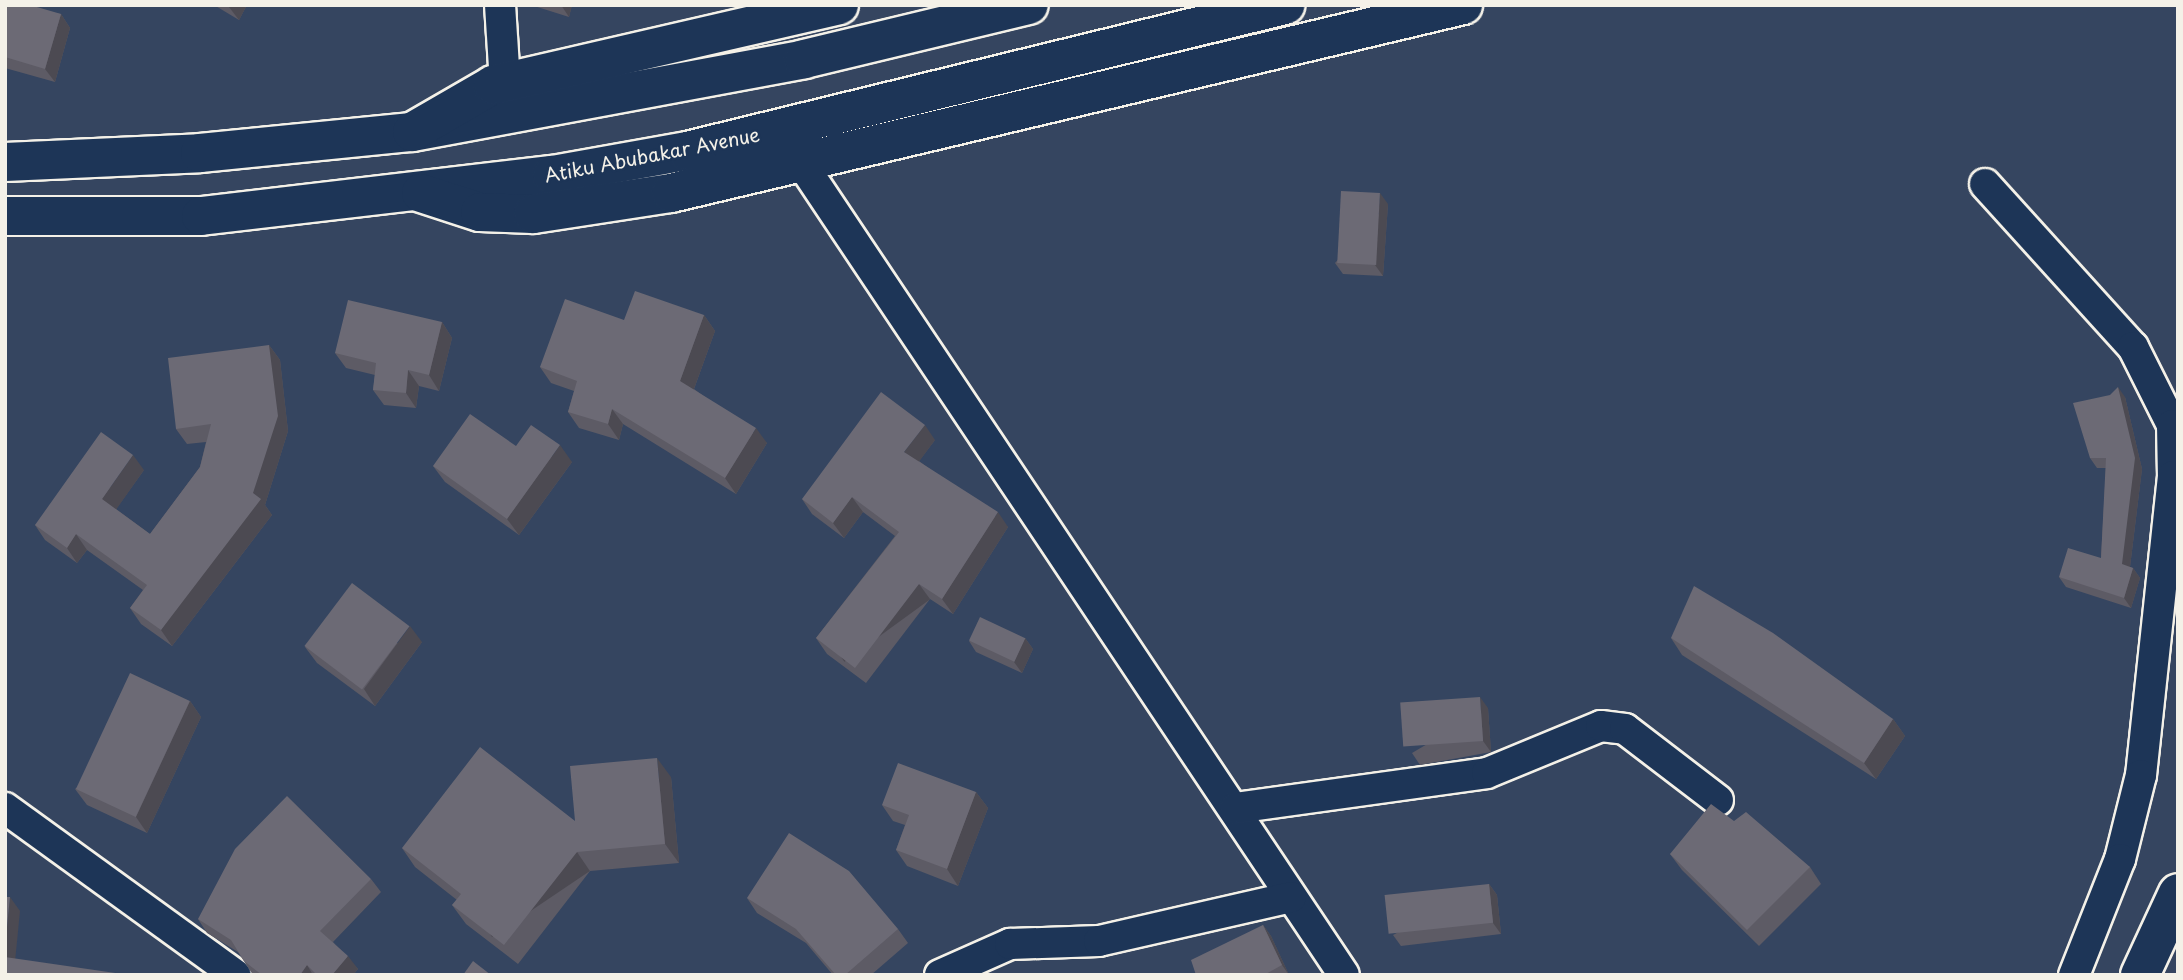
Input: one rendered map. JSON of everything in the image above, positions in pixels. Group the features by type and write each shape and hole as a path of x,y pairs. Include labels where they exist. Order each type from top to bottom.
{"main road":[{"path":"412,132 505,82 839,5"},
{"path":"5,162 200,153 412,132 804,60 1029,5"},
{"name":"Atiku Abubakar Avenue","path":"5,216 201,216 421,193 687,151 1285,5"},
{"path":"421,193 481,212 533,214 671,193 1463,5"},
{"path":"2140,975 2178,893"}],"street":[{"path":"500,5 505,82"},
{"path":"802,164 1235,808 1344,975"},
{"path":"1985,184 2133,347 2175,425 2173,476 2141,775 2120,859 2074,975"},
{"path":"1235,808 1487,773 1601,726 1625,729 1718,800"},
{"path":"5,808 236,975"},
{"path":"940,975 1010,944 1098,941 1291,897"}],"building":[{"path":"5,5 30,5 61,14 45,69 5,57"},
{"path":"1341,191 1380,193 1376,265 1337,263"},
{"path":"635,291 704,315 680,381 756,428 725,478 612,409 608,424 568,412 577,381 540,367 565,299 624,320"},
{"path":"348,300 442,322 429,375 408,370 406,393 373,390 376,363 335,353"},
{"path":"269,345 278,416 253,493 261,499 161,630 130,608 147,585 76,534 67,548 35,525 101,432 133,455 102,499 150,534 200,467 211,424 176,429 168,358"},
{"path":"2118,387 2135,458 2122,564 2133,568 2124,598 2059,577 2068,548 2101,558 2106,458 2090,458 2073,403 2110,395"},
{"path":"881,392 925,425 904,452 998,512 942,599 919,584 855,668 816,638 899,532 852,497 833,523 802,499"},
{"path":"470,414 516,446 531,425 560,445 507,519 433,466"},
{"path":"352,583 410,626 362,689 304,646"},
{"path":"1694,586 1773,633 1893,719 1864,763 1671,638"},
{"path":"980,617 1025,638 1014,662 969,641"},
{"path":"130,673 190,701 136,817 76,789"},
{"path":"1480,697 1483,741 1403,746 1400,703"},
{"path":"480,747 575,821 570,766 657,758 665,844 577,852 504,945 452,905 461,894 402,848"},
{"path":"898,763 976,792 947,869 896,850 909,815 882,805"},
{"path":"287,796 371,879 320,931 348,956 332,975 317,975 307,965 300,975 262,975 244,961 231,940 198,919 235,849"},
{"path":"1711,804 1734,821 1746,812 1810,867 1747,930 1670,854"},
{"path":"789,833 849,871 898,929 845,975 836,975 796,929 747,898"},
{"path":"1489,884 1493,923 1389,934 1385,895"},
{"path":"5,897 10,897 5,947"},
{"path":"1263,925 1282,965 1264,975 1196,975 1191,960"},
{"path":"5,957 129,975 5,975"},
{"path":"473,961 491,975 463,975"}]}
